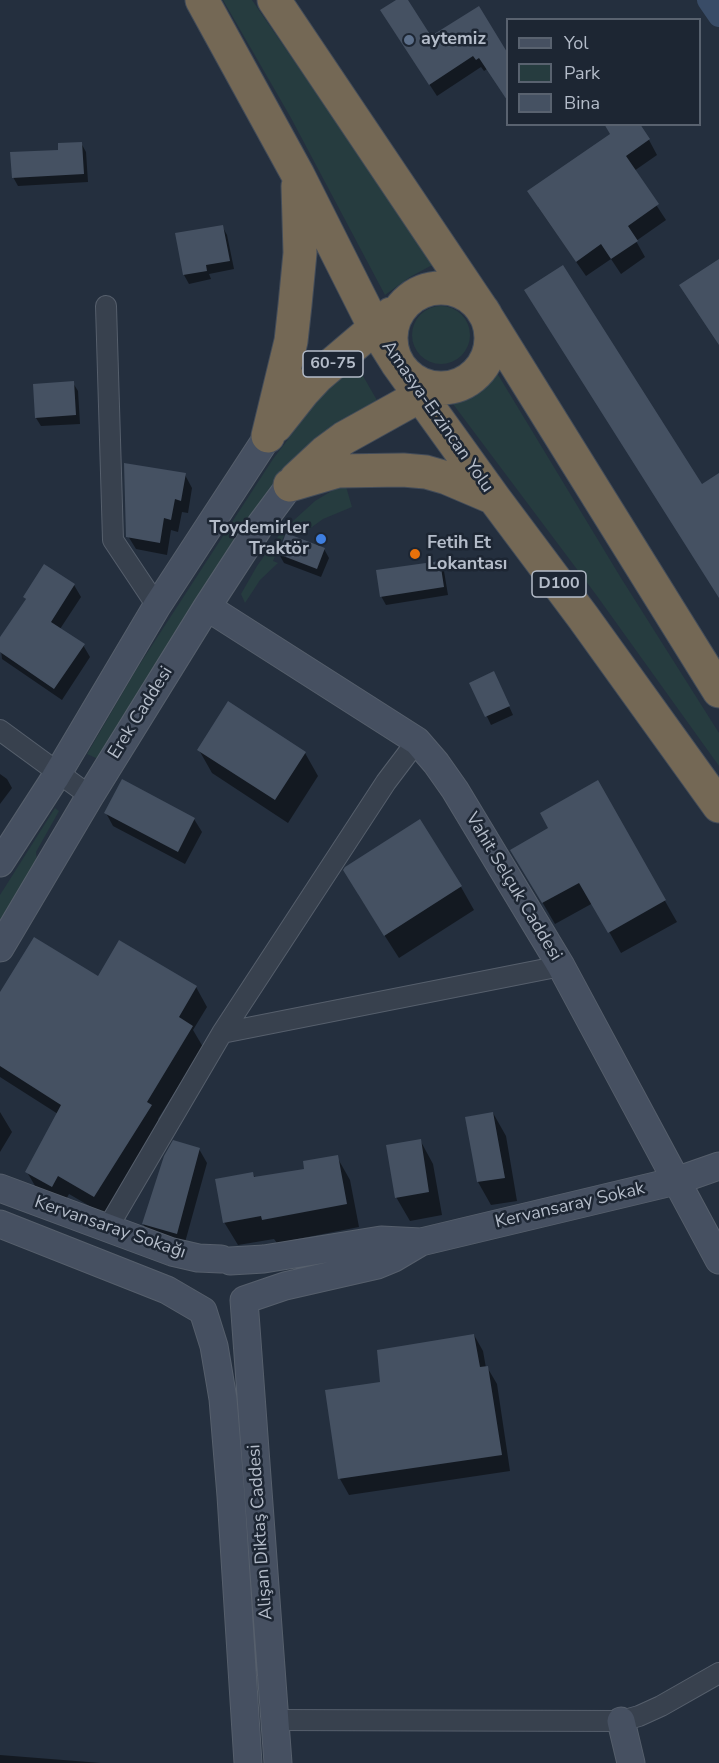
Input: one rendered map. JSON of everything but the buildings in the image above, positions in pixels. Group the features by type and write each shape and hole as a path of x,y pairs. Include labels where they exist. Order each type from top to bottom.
{"highway":[{"name":"Amasya-Erzincan Yolu","path":"202,0 298,175 375,328 397,363"},
{"path":"274,0 481,308 719,691"},
{"path":"268,436 291,341 296,305 300,253 298,175"},
{"path":"291,485 344,438 426,391 466,382 479,371 487,356 491,340 488,323 481,308 469,297 454,290 437,288 421,292 407,302 397,314 392,329 392,345 397,363"},
{"name":"60-75","path":"268,436 303,392 407,302"},
{"name":"D100","path":"397,363 426,391"},
{"name":"Amasya-Erzincan Yolu","path":"426,391 494,498 584,616 719,806"},
{"path":"291,485 338,471 403,470 426,472 447,478 494,498"}],"street":[{"path":"106,306 113,540 157,606"},
{"name":"60-75","path":"0,863 58,772 157,606 268,436"},
{"name":"Erek Caddesi","path":"0,948 90,796 207,607 261,524 291,485"},
{"name":"Vahit Selçuk Caddesi","path":"207,607 417,741 436,763 455,790 561,966 719,1260"},
{"path":"0,730 90,796"},
{"path":"107,1229 222,1033 386,782 417,741"},
{"path":"222,1033 561,966"},
{"name":"Kervansaray Sokak","path":"225,1260 264,1259 381,1240 421,1242 676,1181 719,1166"},
{"name":"Kervansaray Sokağı","path":"0,1188 171,1252 198,1258 225,1260"},
{"name":"Kervansaray Sokağı","path":"0,1224 167,1290 212,1315 222,1316 231,1313 239,1308 244,1300"},
{"name":"Kervansaray Sokak","path":"244,1300 285,1286 376,1265 394,1258 421,1242"},
{"path":"225,1260 238,1266 247,1281 244,1300"},
{"name":"Kervansaray Sokağı","path":"203,1311 196,1305 192,1296 190,1287 192,1278 203,1263 225,1260"},
{"name":"Alişan Diktaş Caddesi","path":"244,1300 278,1763"},
{"name":"Alişan Diktaş Caddesi","path":"203,1311 214,1346 223,1399 248,1763"},
{"path":"275,1720 621,1721 661,1706 719,1673"},
{"path":"621,1721 631,1763"}],"green space":[{"path":"223,0 252,0 434,264 410,277 385,295 291,118"},
{"path":"441,306 452,308 465,319 470,335 468,346 457,359 441,364 430,362 417,351 412,335 414,324 425,311"},
{"path":"355,362 378,402 245,525 212,574 98,759 87,754 136,670 273,459 328,387"},
{"path":"497,373 621,578 719,733 719,766 597,596 453,404 475,392"},
{"path":"345,483 352,507 323,519 301,535 286,531 273,561 278,563 260,580 245,603 241,594 257,566 282,531 315,501"},
{"path":"55,808 59,811 36,852 37,861 0,920 0,895"}],"waterway":[{"path":"708,0 719,16"}],"place":[{"name":"aytemiz","path":"409,40"},
{"name":"Toydemirler Traktör","path":"321,539"},
{"name":"Fetih Et Lokantası","path":"415,554"}]}
